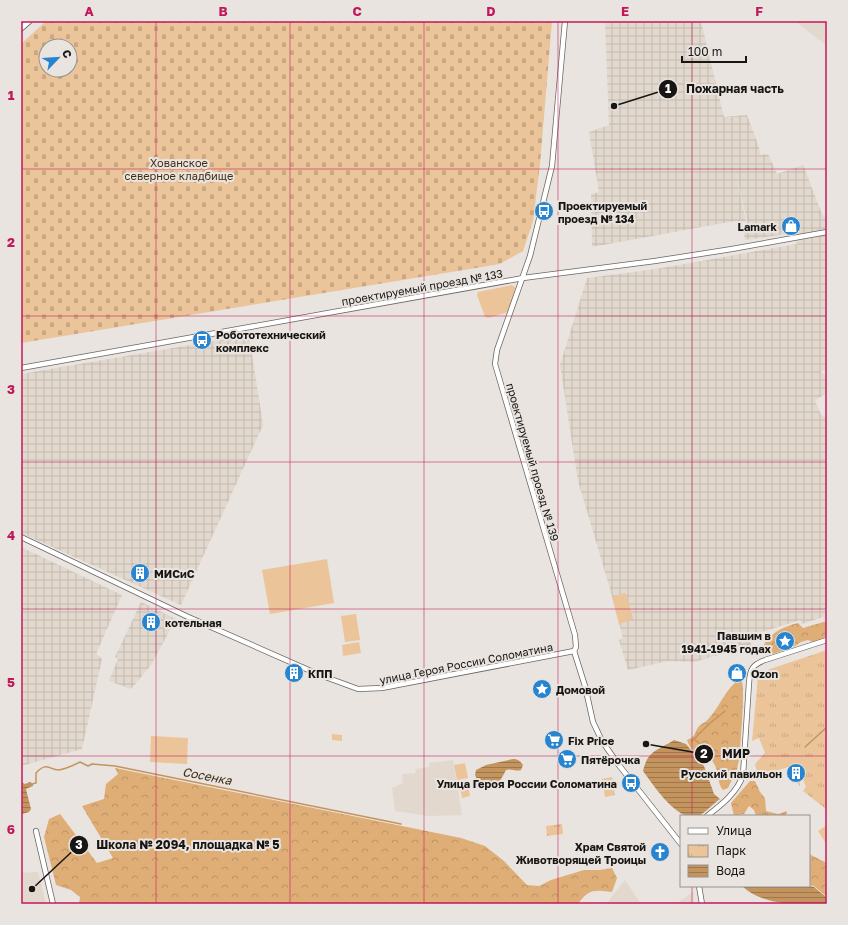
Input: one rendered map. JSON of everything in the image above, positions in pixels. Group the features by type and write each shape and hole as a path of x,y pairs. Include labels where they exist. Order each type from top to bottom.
{"main road":[{"path":"21,28 29,21"}],"street":[{"path":"523,278 552,166 565,21"},
{"name":"проектируемый проезд № 133","path":"21,368 523,278 655,261 827,232"},
{"name":"проектируемый проезд № 139","path":"523,278 497,350 495,364 575,634 576,647 574,651"},
{"name":"улица Героя России Соломатина","path":"21,537 173,610 316,673 358,689 378,689 574,651"},
{"path":"707,815 728,797 738,784 743,774 749,683 752,667 765,660 827,640"},
{"path":"574,651 585,686 593,722 599,736 618,764 680,842"},
{"path":"669,828 680,836"},
{"path":"36,831 53,904"},
{"path":"698,887 702,904"}],"shaded area":[{"path":"605,21 701,21 724,117 747,115 759,147 760,155 768,154 777,174 803,165 822,214 827,219 827,370 820,371 827,377 827,393 815,400 821,415 825,417 827,416 827,618 824,619 823,617 802,624 800,620 749,636 752,647 733,653 732,651 694,662 668,661 628,670 619,640 623,638 578,481 560,365 587,278 656,269 797,244 795,233 745,240 743,227 748,226 735,168 746,222 735,221 592,247 591,194 599,192 589,132 609,125"},
{"path":"795,21 827,21 827,46"},
{"path":"249,335 263,425 181,605 21,533 21,374"},
{"path":"21,547 122,595 96,654 102,659 82,749 21,766"},
{"path":"141,602 176,619 151,665 131,689 109,681 118,659 115,657"},
{"path":"453,760 462,815 429,816 395,811 392,788 403,783 402,774 416,773 415,769 429,767 429,763"},
{"path":"38,872 46,904 21,904 21,873"},
{"path":"625,880 641,904 606,904"},
{"path":"694,891 693,904 676,904"}],"green space":[{"name":"Хованское северное кладбище","path":"46,21 552,21 540,164 533,221 523,251 500,264 21,343 21,44"},
{"path":"512,285 515,289 508,312 488,318 485,317 477,295 478,292"},
{"path":"327,559 334,603 270,614 262,570"},
{"path":"625,593 633,619 619,624 612,597"},
{"path":"356,614 360,640 345,642 341,616"},
{"path":"827,621 827,636 815,643 808,640 770,655 762,655 761,651 767,640 781,629 798,623 803,628"},
{"path":"359,642 361,653 343,656 342,645"},
{"path":"827,650 826,809 803,791 806,787 800,771 798,770 800,786 786,771 789,767 775,771 757,772 755,764 765,753 759,738 752,741 758,675 770,669"},
{"path":"741,678 743,704 739,760 737,769 728,788 723,790 719,783 717,769 711,759 707,754 697,754 690,747 687,740 694,735 699,726 708,719 731,687"},
{"path":"332,734 342,735 342,741 332,740"},
{"path":"151,736 188,738 187,764 150,762"},
{"path":"465,763 468,778 457,780 454,765"},
{"path":"115,768 461,838 485,846 504,861 527,885 539,886 551,880 584,870 612,868 617,878 612,892 593,891 586,895 578,904 79,904 80,897 71,890 56,885 44,837 49,819 60,814 97,863 113,858 82,806 104,799 106,784 118,774"},
{"path":"612,777 615,795 605,797 602,779"},
{"path":"467,781 470,796 462,798 459,782"},
{"path":"750,781 755,781 760,792 765,798 766,811 778,814 787,811 786,815 756,815 754,810 749,806 744,814 734,815 731,803"},
{"path":"562,824 563,834 547,836 546,826"},
{"path":"827,825 827,845 818,831"},
{"path":"810,854 827,863 827,897 814,886 810,885"}],"water":[{"path":"674,740 686,744 704,766 714,794 720,799 700,815 685,815 674,808 659,793 643,771 648,759 658,749"},
{"path":"513,759 519,760 523,765 521,770 506,770 499,782 493,786 480,786 475,775 476,770 486,765"},
{"path":"21,782 25,784 30,782 33,784 33,786 26,789 31,809 29,812 22,814 21,813"},
{"path":"810,886 814,887 826,897 827,904 782,903 761,898 743,887"}],"waterway":[{"path":"692,741 725,711"},
{"path":"805,747 827,727"},
{"path":"695,740 706,748"},
{"name":"Сосенка","path":"32,784 36,783 36,773 43,767 59,770 80,762 88,766 92,764 115,766 401,824"}],"place":[{"name":"Пожарная часть","path":"614,106"},
{"name":"Проектируемый проезд № 134","path":"544,211"},
{"name":"Lamark","path":"791,226"},
{"name":"Робототехнический комплекс","path":"202,340"},
{"name":"МИСиС","path":"140,573"},
{"name":"котельная","path":"151,622"},
{"name":"Павшим в 1941-1945 годах","path":"785,641"},
{"name":"КПП","path":"294,673"},
{"name":"Ozon","path":"737,673"},
{"name":"Домовой","path":"542,689"},
{"name":"Fix Price","path":"554,740"},
{"name":"МИР","path":"646,744"},
{"name":"Пятёрочка","path":"567,759"},
{"name":"Русский павильон","path":"796,773"},
{"name":"Улица Героя России Соломатина","path":"631,783"},
{"name":"Храм Святой Животворящей Троицы","path":"660,852"},
{"name":"Школа № 2094, площадка № 5","path":"32,889"}]}
